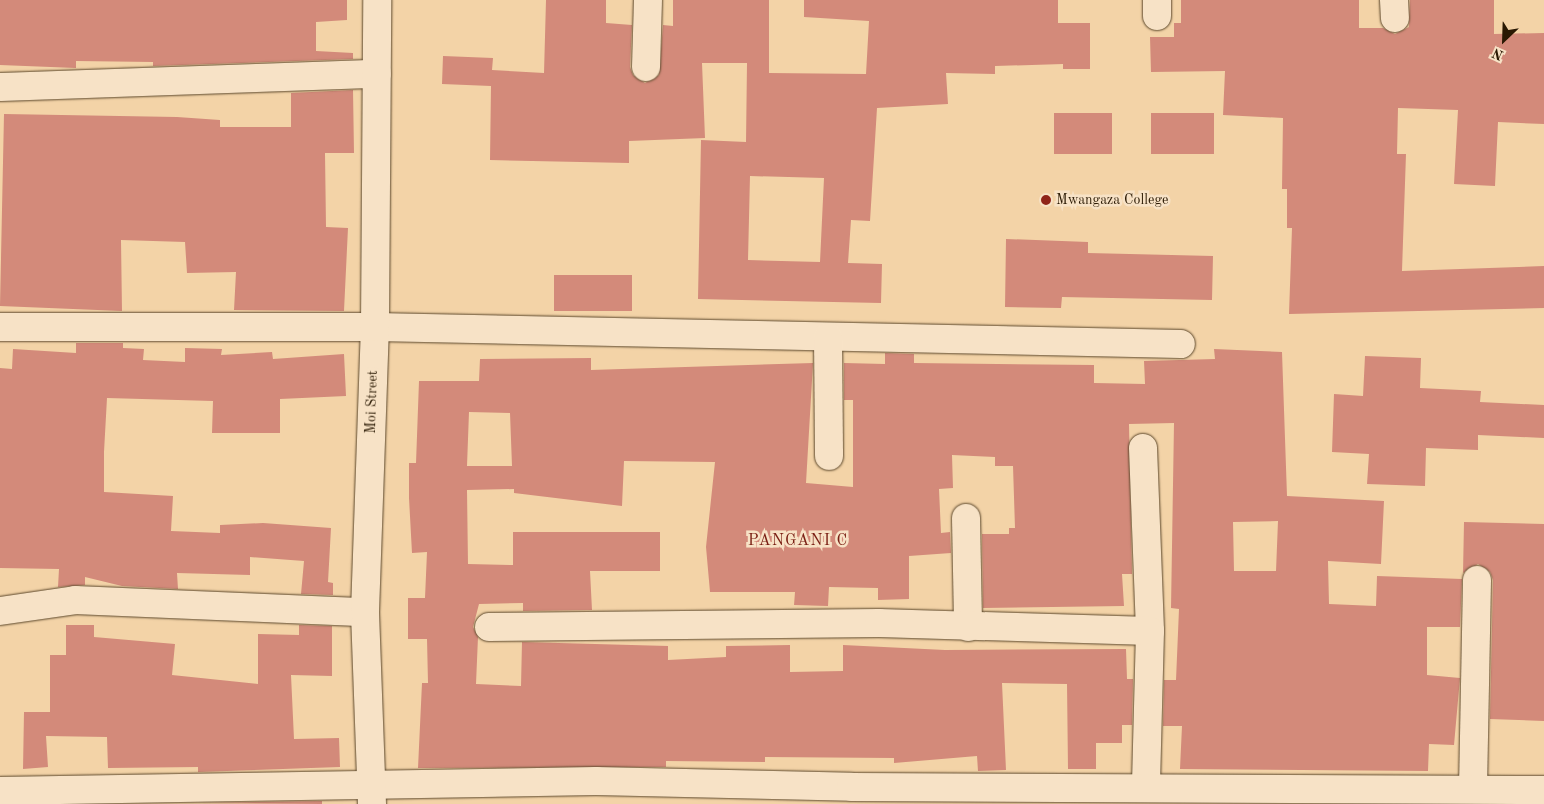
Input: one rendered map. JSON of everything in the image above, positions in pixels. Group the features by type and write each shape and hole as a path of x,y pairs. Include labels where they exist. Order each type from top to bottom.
{"street":[{"name":"Moi Street","path":"372,795 365,612 375,327 377,0"},
{"path":"646,68 648,0"},
{"path":"0,87 377,74"},
{"path":"0,327 375,327 1181,344"},
{"path":"828,336 829,456"},
{"path":"1143,448 1150,631 1163,792"},
{"path":"966,518 968,627"},
{"path":"1473,790 1477,580"},
{"path":"0,611 75,600 365,612"},
{"path":"489,627 879,624 1150,631"},
{"path":"0,791 372,795 596,781 850,796 1544,790"}],"building":[{"path":"0,0 347,0 347,20 316,22 316,51 353,53 353,59 153,66 153,62 76,61 76,68 0,65"},
{"path":"546,0 606,0 606,23 632,25 630,67 633,75 645,83 659,75 663,25 673,26 673,0 769,0 769,73 866,74 869,21 804,17 804,0 1058,0 1058,23 1090,23 1090,69 1063,69 1063,64 995,66 995,74 946,73 948,104 877,108 870,221 851,220 848,263 882,264 881,303 698,299 701,140 746,142 747,63 702,63 705,138 629,141 629,163 490,160 491,86 442,84 443,56 493,58 492,70 544,73","holes":["750,176 824,178 820,262 748,260"]},
{"path":"1181,0 1359,0 1359,28 1383,28 1395,34 1409,27 1410,0 1494,0 1494,34 1544,33 1544,124 1498,122 1495,186 1454,184 1458,110 1398,108 1397,154 1406,154 1402,271 1544,266 1544,308 1289,314 1292,228 1287,228 1287,189 1282,189 1283,118 1223,115 1225,71 1151,72 1150,37 1174,37 1174,23 1181,23"},
{"path":"353,90 354,153 325,153 326,227 348,228 344,311 234,310 236,272 187,273 185,242 121,240 122,311 0,306 4,114 177,117 220,120 220,127 291,127 291,93"},
{"path":"1054,113 1112,113 1112,154 1054,154"},
{"path":"1151,113 1214,113 1214,154 1151,154"},
{"path":"1006,239 1088,242 1088,253 1213,256 1212,300 1062,297 1061,308 1005,307"},
{"path":"554,275 632,275 632,311 554,311"},
{"path":"76,343 123,343 123,348 144,349 143,360 185,362 185,348 222,349 221,355 272,352 273,359 344,354 346,396 280,399 280,433 212,433 213,401 107,398 104,452 104,492 173,496 171,531 220,533 220,525 263,523 331,528 328,582 333,583 333,595 301,594 304,561 250,557 250,575 177,573 178,589 122,586 85,577 85,585 58,587 59,569 0,568 0,368 12,369 13,349 76,353"},
{"path":"1214,349 1282,352 1287,496 1384,501 1381,564 1328,561 1329,604 1376,606 1377,576 1462,579 1460,627 1427,627 1427,675 1460,678 1454,745 1429,744 1428,771 1180,769 1182,726 1163,726 1164,680 1176,680 1179,609 1171,608 1174,423 1129,424 1132,574 1122,574 1124,606 983,608 982,534 1009,534 1009,528 1015,528 1013,466 995,466 995,457 952,455 953,488 939,489 941,533 950,532 951,553 909,556 909,599 878,600 878,588 829,587 828,606 794,605 795,592 710,592 706,547 715,462 624,461 622,506 514,493 514,489 467,490 468,564 513,565 513,532 660,532 660,571 590,571 592,610 523,611 523,603 479,604 473,627 478,637 476,684 521,686 522,642 668,646 668,660 726,657 726,646 790,645 790,672 843,671 843,645 945,650 1126,649 1127,679 1133,679 1132,725 1122,725 1122,743 1096,743 1096,769 1068,769 1067,684 1002,683 1006,770 978,771 977,756 894,763 894,758 765,757 765,762 666,761 666,767 418,768 422,683 428,683 427,639 408,639 408,598 425,598 427,552 412,553 409,498 409,463 416,463 419,381 479,381 480,359 591,358 591,370 813,363 806,483 853,487 853,400 844,400 844,363 885,364 885,353 914,354 914,363 1094,365 1094,383 1145,384 1144,361 1215,359","holes":["469,412 510,413 512,466 467,466","1278,521 1276,571 1234,571 1233,522"]},
{"path":"1365,356 1421,358 1420,388 1481,391 1480,402 1544,405 1544,438 1478,435 1478,450 1426,448 1425,486 1367,484 1369,454 1332,452 1334,394 1363,396"},
{"path":"1464,522 1544,524 1544,721 1490,719 1493,580 1490,572 1478,564 1463,573"},
{"path":"66,625 94,625 94,637 175,644 172,675 258,684 258,634 299,635 299,625 332,626 332,676 291,675 294,739 339,738 340,767 198,772 198,767 108,768 107,737 46,736 48,767 23,769 24,712 50,712 50,655 66,655"},
{"path":"322,801 322,804 200,803"}],"place":[{"name":"Mwangaza College","path":"1046,200"}],"district":[{"name":"PANGANI C","path":"798,541"}]}
